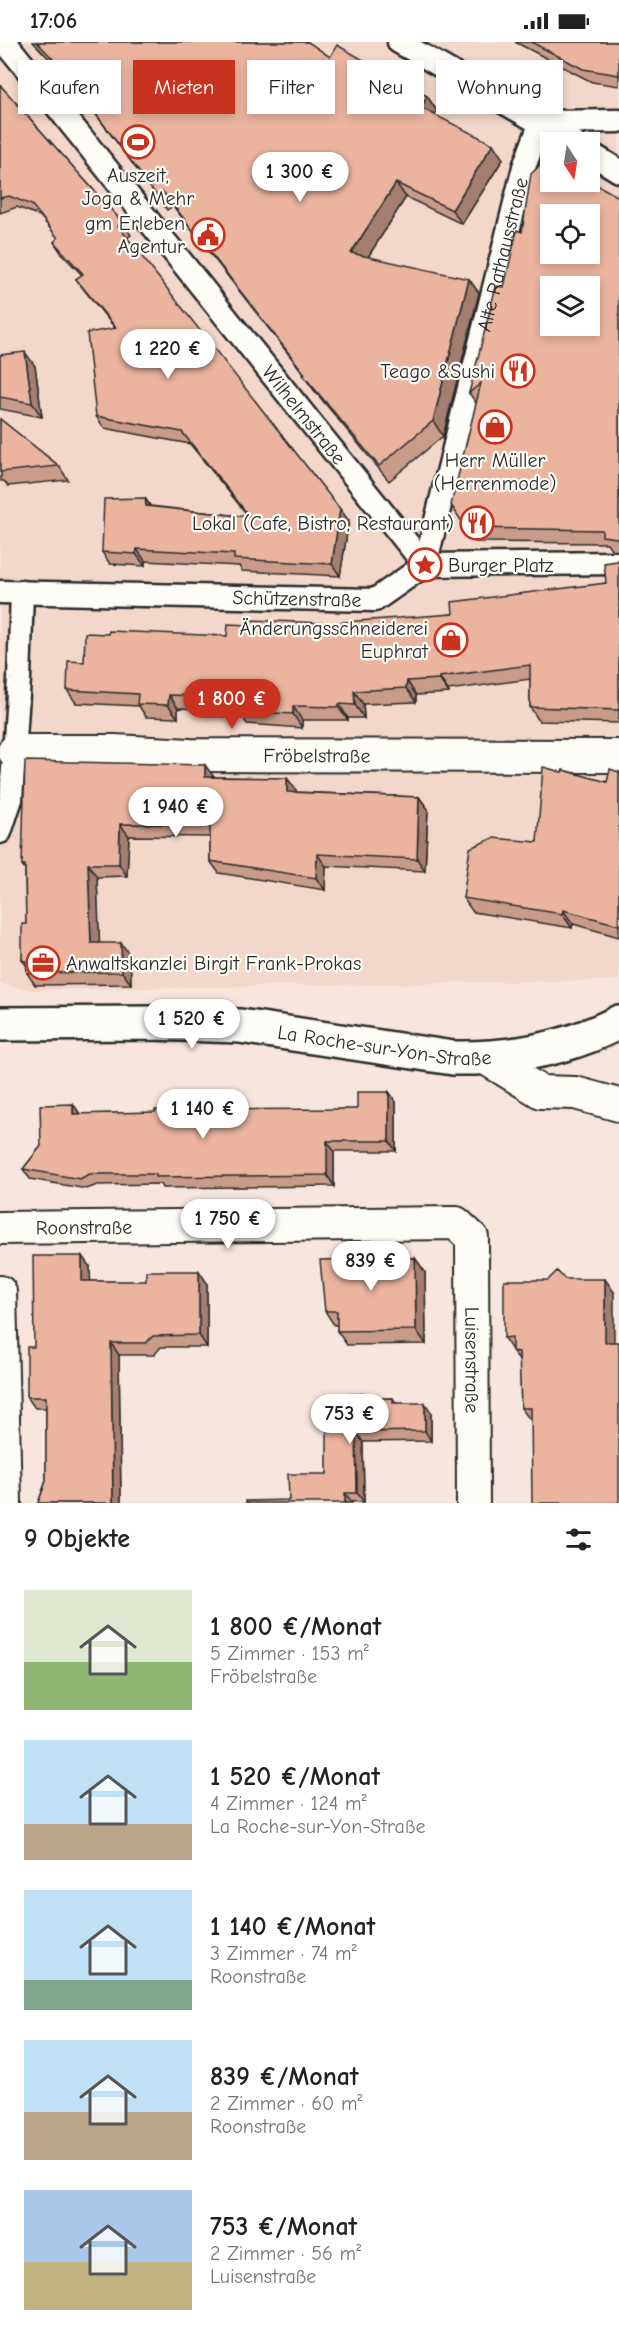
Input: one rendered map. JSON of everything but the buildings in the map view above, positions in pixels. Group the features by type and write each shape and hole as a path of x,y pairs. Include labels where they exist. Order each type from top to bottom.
{"street":[{"name":"Wilhelmstraße","path":"4,42 425,565"},
{"path":"399,42 556,132"},
{"path":"541,123 619,121"},
{"name":"Alte Rathausstraße","path":"425,565 524,167 541,123"},
{"path":"600,159 619,171"},
{"path":"425,565 619,563"},
{"name":"Schützenstraße","path":"11,592 375,600 425,565"},
{"path":"2,820 11,799 19,679 11,592"},
{"name":"Fröbelstraße","path":"14,751 114,751 190,755 619,756"},
{"name":"La Roche-sur-Yon-Straße","path":"0,1024 152,1023 240,1026 453,1058 487,1059 538,1051 577,1040 619,1022"},
{"path":"487,1059 541,1092 575,1093 619,1105"},
{"name":"Roonstraße","path":"0,1228 456,1223"},
{"name":"Luisenstraße","path":"456,1223 472,1238 474,1503"},
{"path":"0,1292 5,1503"}],"shaded area":[{"path":"0,42 619,42 619,980 32,990 0,984"}],"place":[{"name":"Auszeit, Joga & Mehr","path":"138,142"},
{"name":"gm Erleben Agentur","path":"208,235"},
{"name":"Teago &Sushi","path":"518,371"},
{"name":"Herr Müller (Herrenmode)","path":"495,427"},
{"name":"Lokal (Cafe, Bistro, Restaurant)","path":"477,523"},
{"name":"Burger Platz","path":"425,565"},
{"name":"Änderungsschneiderei Euphrat","path":"451,640"},
{"name":"Anwaltskanzlei Birgit Frank-Prokas","path":"43,963"}]}
